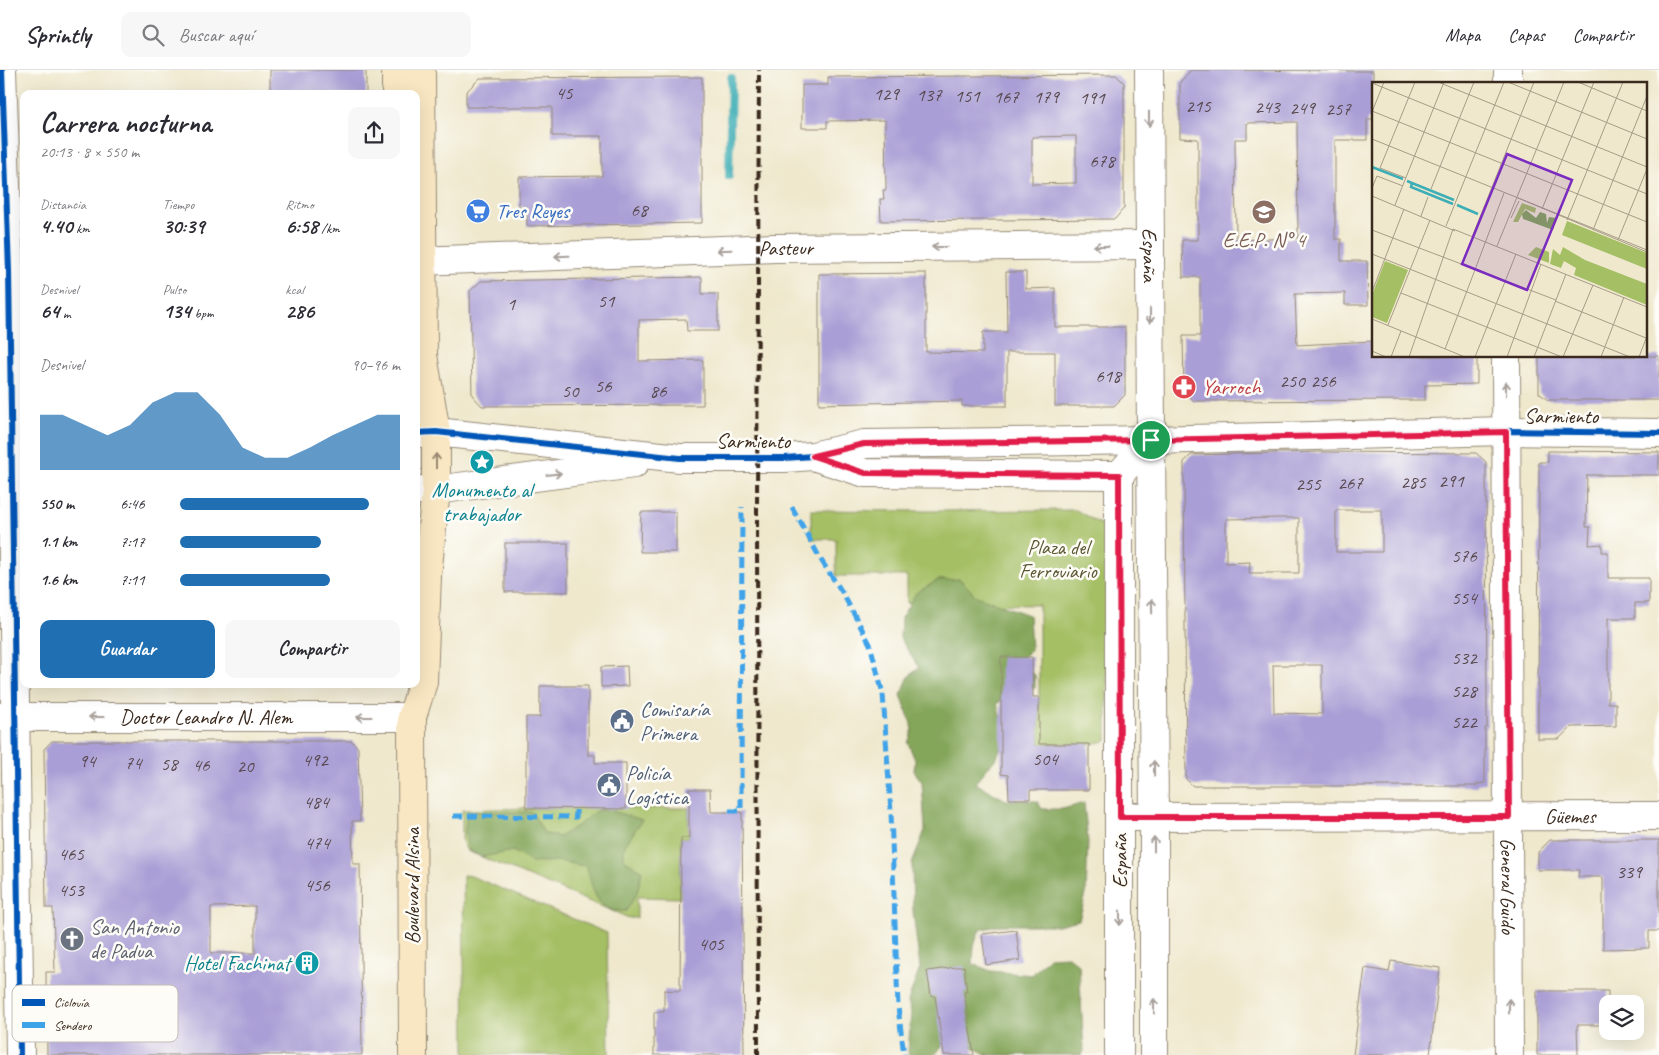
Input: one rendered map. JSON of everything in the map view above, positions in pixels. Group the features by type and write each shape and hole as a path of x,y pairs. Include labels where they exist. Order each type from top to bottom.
{"main road":[{"path":"396,70 396,90"},
{"name":"Boulevard Alsina","path":"420,166 421,70"},
{"name":"Boulevard Alsina","path":"413,1055 412,717 423,682 427,576 426,432 420,284"},
{"name":"Boulevard Alsina","path":"402,688 412,717"}],"street":[{"path":"2,70 11,271 8,717 18,985"},
{"name":"España","path":"1149,70 1154,1055"},
{"name":"Pasteur","path":"420,261 775,248 1150,245"},
{"name":"General Guido","path":"1506,358 1509,1055"},
{"name":"Sarmiento","path":"426,432 680,458 785,458 813,456 864,444 1506,432 1659,433"},
{"path":"1119,475 1151,440"},
{"name":"Sarmiento","path":"813,456 865,473 1119,475"},
{"name":"Sarmiento","path":"426,490 680,458"},
{"name":"España","path":"1119,475 1119,1055"},
{"name":"Doctor Leandro N. Alem","path":"8,717 412,717"},
{"name":"Güemes","path":"1120,817 1659,816"},
{"path":"20,1042 20,1055"}],"green space":[{"name":"Plaza del Ferroviario","path":"811,510 1076,510 1107,528 1107,741 1089,744 1039,744 1039,605 907,603 907,576 836,576 836,539 811,539"},
{"path":"960,579 976,596 1029,615 1031,650 1019,662 1035,675 1035,688 997,703 1005,737 997,757 975,783 1006,800 1037,801 1042,809 1063,809 1084,803 1088,842 1086,894 1079,920 1058,925 999,925 980,930 974,945 973,964 991,971 1032,975 1049,957 1068,956 1079,965 1084,1051 1082,1055 987,1055 951,1034 935,1055 909,1055 908,1053 911,1013 908,1001 920,968 913,912 912,864 925,830 922,782 914,771 915,760 908,743 913,729 901,695 909,676 919,668 900,638 901,618 916,593 938,580"},
{"path":"689,808 689,838 681,838 680,898 637,897 637,918 629,918 467,851 462,841 462,810"},
{"path":"597,810 609,810 642,820 624,847 624,859 642,871 637,893 626,911 615,911 601,904 594,891 586,866 557,861 533,863 513,851 482,857 468,850 465,832 467,812 532,812 544,833 559,837 580,824"},
{"path":"463,875 471,876 607,933 609,1055 465,1055"}],"building":[{"path":"270,70 366,70 366,90 270,90"},
{"path":"1191,70 1373,71 1372,119 1367,119 1367,140 1335,140 1335,239 1341,239 1341,261 1367,261 1368,305 1345,305 1345,293 1295,294 1297,345 1372,341 1372,358 1477,358 1477,384 1425,385 1425,400 1194,401 1184,391 1183,336 1200,336 1200,277 1183,277 1182,240 1198,240 1198,139 1180,138 1180,82","holes":["1297,122 1298,238 1236,240 1235,139 1247,139 1247,123"]},
{"path":"1116,75 1124,83 1124,208 1115,219 881,221 880,199 884,199 883,190 886,190 885,120 827,121 827,128 802,128 802,85 828,85 828,77","holes":["1076,136 1076,183 1032,184 1032,137"]},
{"path":"702,77 702,223 527,226 527,207 519,207 519,177 602,176 602,136 552,136 552,107 466,107 466,92 480,78"},
{"path":"1006,272 1026,272 1026,289 1055,288 1055,327 1125,327 1125,395 1114,406 1055,406 1055,352 1007,352 1007,406 962,406 962,401 819,404 819,274 926,273 926,352 983,353 983,332 1007,332"},
{"path":"702,277 702,294 718,294 718,331 687,331 686,319 639,320 639,361 703,360 703,405 482,406 472,395 470,291 481,281"},
{"path":"1646,356 1659,356 1659,400 1548,400 1539,393 1539,358 1646,358"},
{"path":"1548,451 1659,452 1659,475 1587,475 1586,527 1590,527 1589,545 1602,544 1602,552 1608,552 1608,578 1649,578 1649,603 1635,603 1635,618 1608,618 1608,703 1616,703 1616,726 1571,727 1559,739 1538,739 1539,462 1548,462"},
{"path":"1320,452 1476,453 1486,462 1487,728 1485,728 1485,783 1477,784 1477,786 1193,786 1186,779 1184,462 1191,455","holes":["1336,510 1382,510 1382,552 1336,552","1299,518 1299,573 1249,573 1250,562 1226,563 1226,519","1273,665 1322,665 1322,714 1274,713"]},
{"path":"641,512 676,512 676,552 640,552"},
{"path":"505,543 568,543 568,592 505,592"},
{"path":"1001,657 1032,657 1033,697 1039,697 1039,744 1089,744 1089,790 1030,790 1030,799 1009,799 1008,775 1001,774"},
{"path":"627,666 628,686 601,687 601,667"},
{"path":"540,686 588,686 588,755 595,755 595,763 626,763 626,809 526,808 526,717 540,717"},
{"path":"52,741 352,741 358,748 360,821 352,821 353,864 360,864 362,1055 47,1055 47,1042 178,1042 178,985 46,985 46,972 55,972 53,908 46,908 44,749","holes":["255,906 255,953 211,953 211,907"]},
{"path":"689,789 710,789 711,812 742,812 744,1055 654,1055 654,1012 664,1012 664,990 680,991 681,838 689,838"},
{"path":"1550,840 1659,840 1659,931 1649,931 1649,948 1603,949 1603,877 1578,877 1579,870 1538,870 1538,852"},
{"path":"1016,930 1020,960 986,965 982,934"},
{"path":"1391,961 1440,968 1430,1055 1353,1055 1365,968 1389,972"},
{"path":"964,966 967,992 964,992 974,1055 944,1055 935,996 931,996 927,971"},
{"path":"1537,991 1608,991 1608,995 1599,995 1599,1025 1577,1025 1578,1055 1537,1055"}],"waterway":[{"path":"729,176 731,78"}],"railway":[{"path":"758,1055 757,508 759,70"}],"marked path":[{"path":"729,811 741,811 742,507"},
{"path":"792,507 870,644 883,694 891,812 898,1007 904,1055"},
{"path":"453,816 576,817 576,808"}],"cycle path":[{"path":"2,70 9,271 19,985"},
{"path":"420,433 436,432 680,458 785,458 813,456 864,444 1151,440 1506,431 1659,433"},
{"path":"20,1042 20,1055"}],"place":[{"name":"Tres Reyes","path":"478,211"},
{"name":"E.E.P. N° 4","path":"1264,212"},
{"name":"Yarroch","path":"1184,387"},
{"name":"Monumento al trabajador","path":"482,462"},
{"name":"Comisaría Primera","path":"622,721"},
{"name":"Policía Logística","path":"609,785"},
{"name":"San Antonio de Padua","path":"72,939"},
{"name":"Hotel Fachinat","path":"307,963"}],"route":[{"path":"1506,432 1509,817 1120,817 1119,475 865,473 813,456 864,444 1151,440 1506,432"}]}
